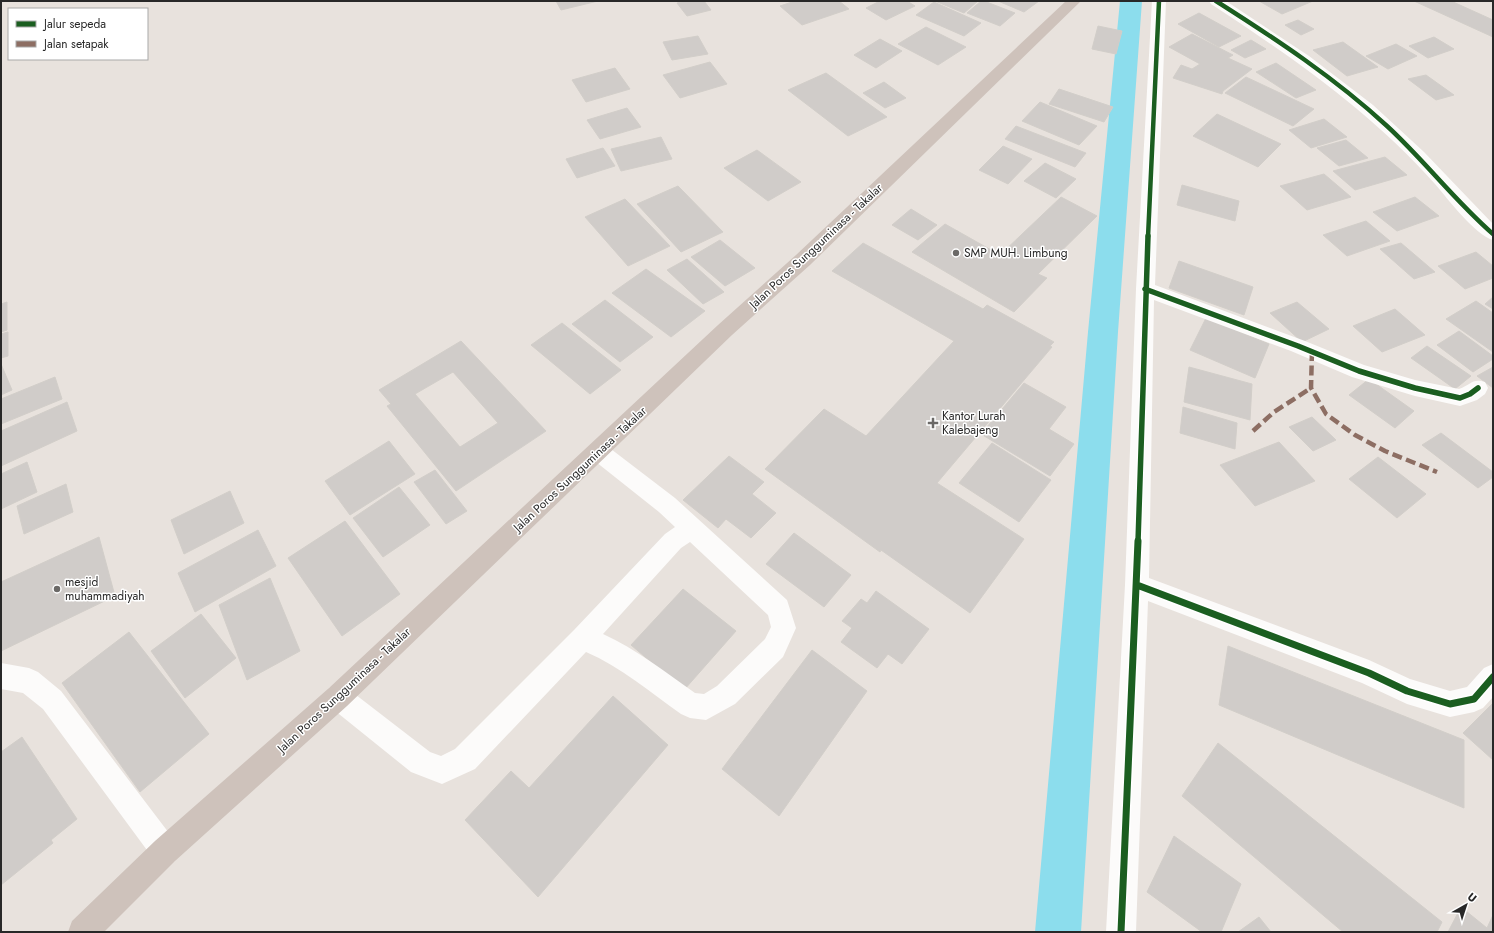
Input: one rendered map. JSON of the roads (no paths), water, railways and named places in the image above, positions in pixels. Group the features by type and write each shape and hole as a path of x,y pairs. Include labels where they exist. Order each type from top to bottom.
{"highway":[{"name":"Jalan Poros Sungguminasa - Takalar","path":"83,932 165,851 338,697 599,452 1074,1"}],"street":[{"path":"1121,932 1137,585 1145,290 1159,1"},
{"path":"1216,1 1331,79 1352,95 1428,165 1480,222 1493,234"},
{"path":"1145,290 1298,346 1359,371 1415,388 1460,398 1470,394 1478,388"},
{"path":"583,638 610,650 630,662 690,705 706,707 726,695 774,648 784,628 778,608 667,505 599,452"},
{"path":"338,697 421,762 442,770 465,759 583,638 673,541 691,528"},
{"path":"1137,585 1369,672 1407,691 1450,704 1474,699 1493,677"},
{"path":"1,676 29,681 52,700 165,851"}],"waterway":[{"path":"1058,932 1103,332 1131,1"}],"place":[{"name":"SMP MUH. Limbung","path":"956,253"},
{"name":"Kantor Lurah Kalebajeng","path":"933,423"},
{"name":"mesjid muhammadiyah","path":"57,589"}]}
